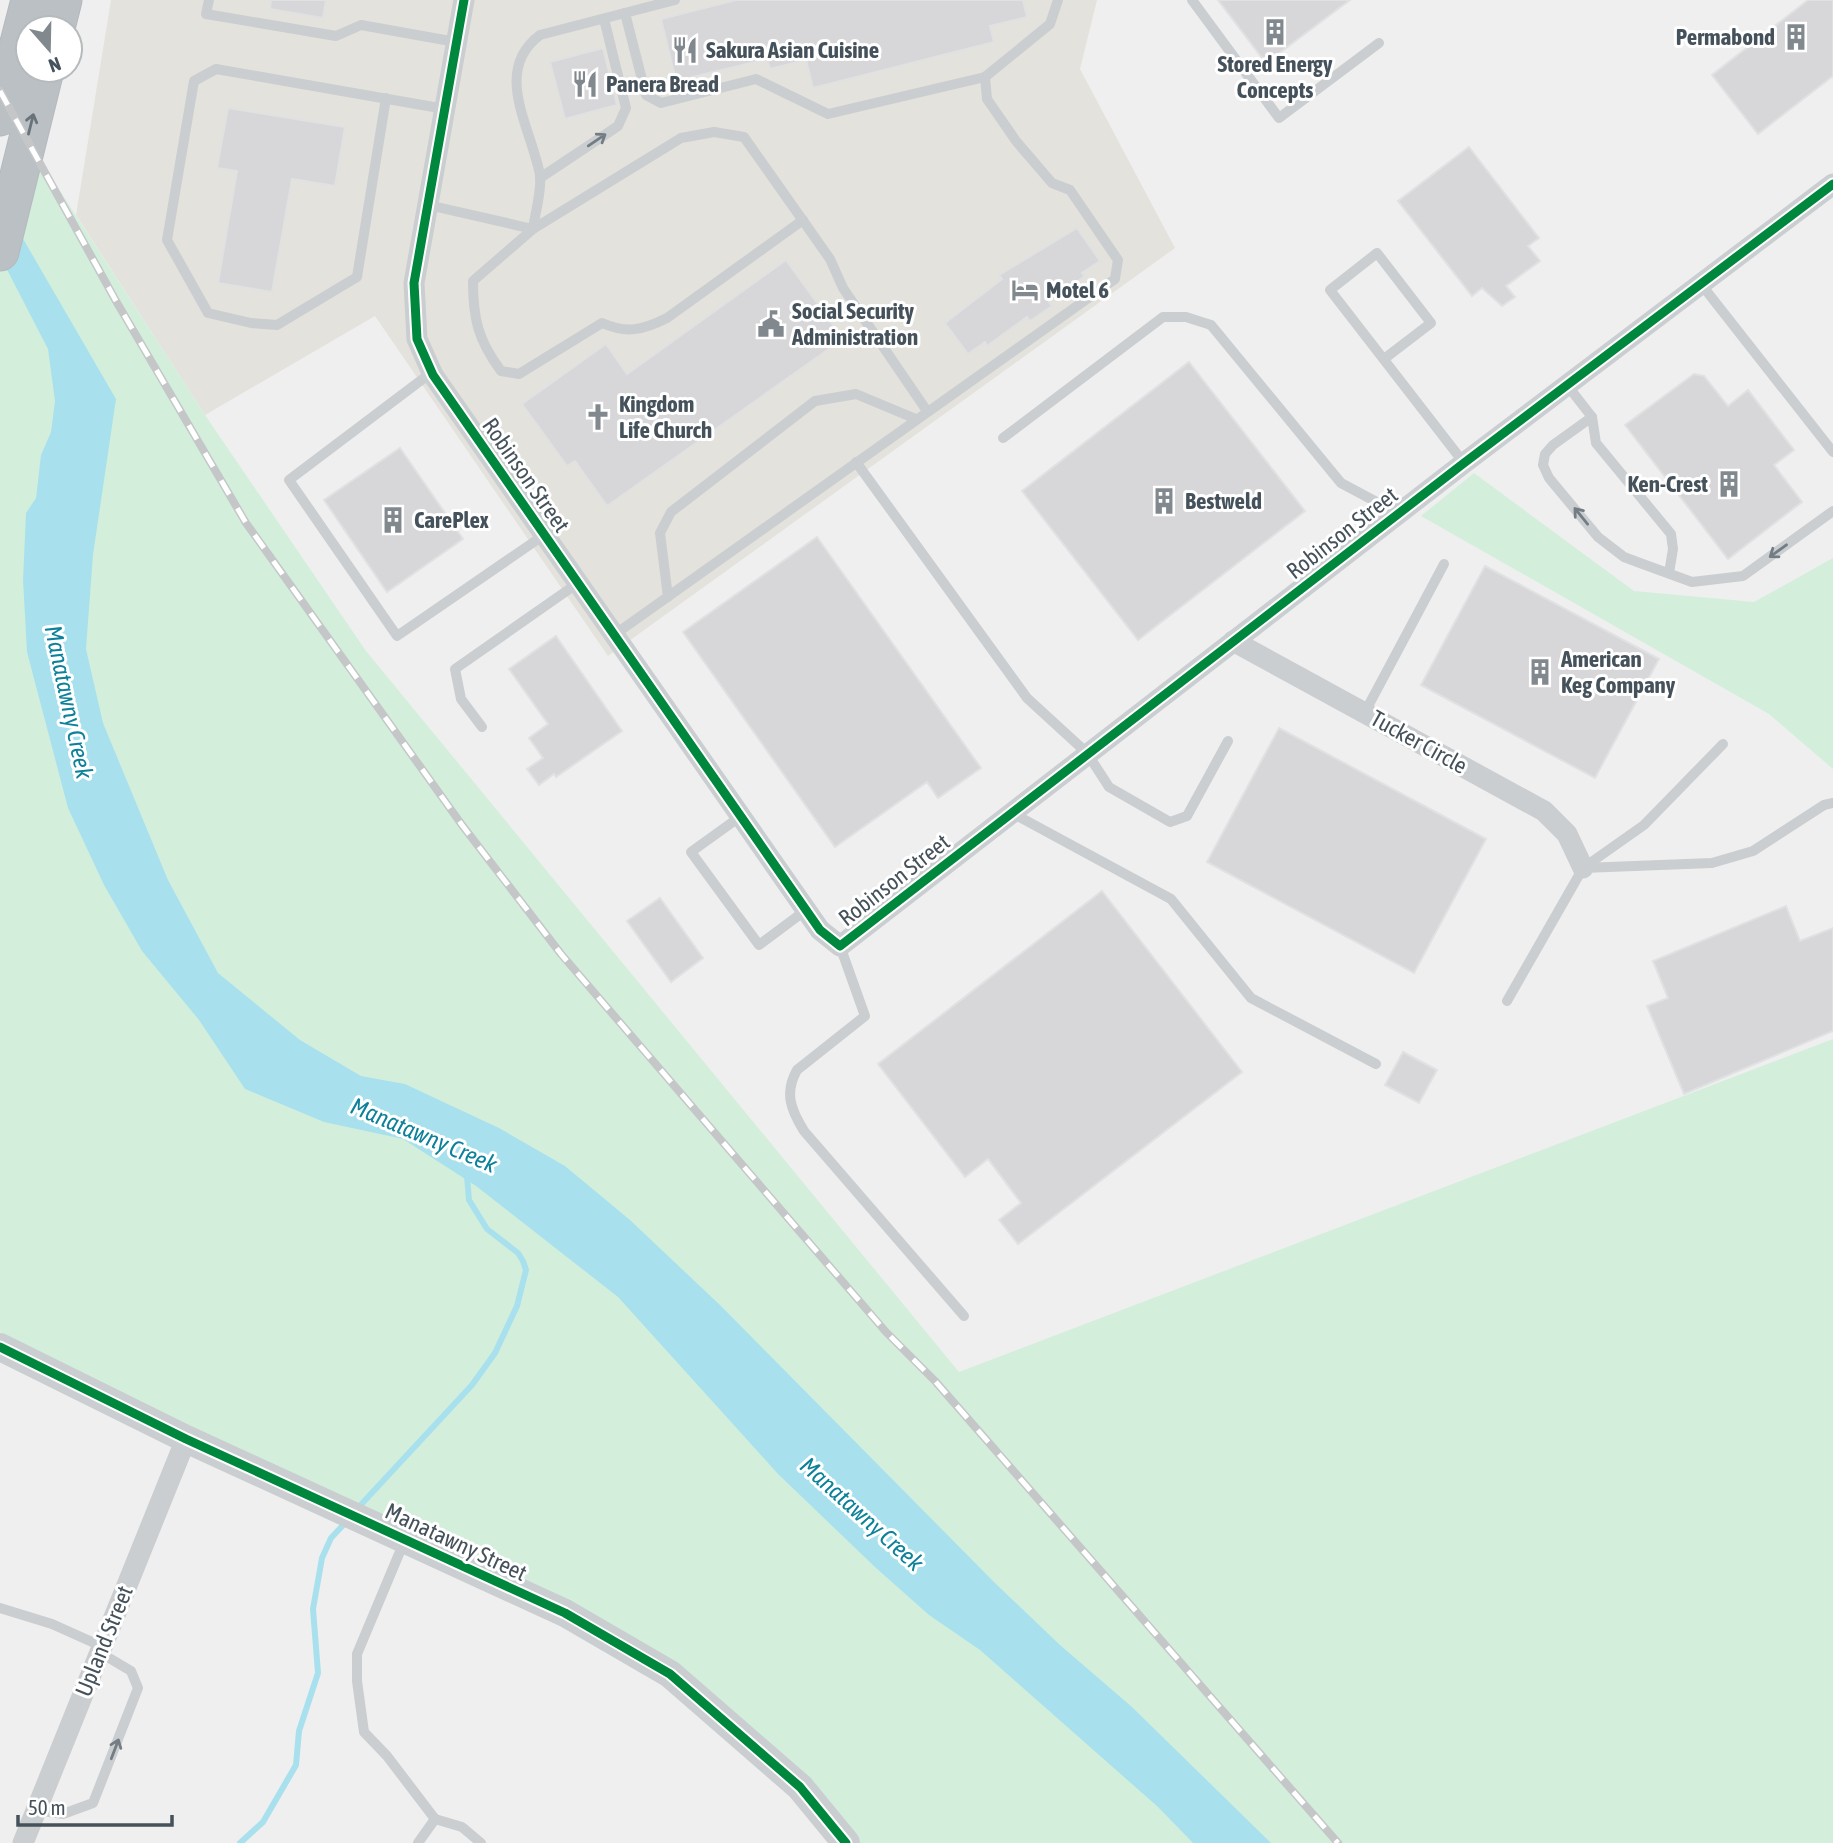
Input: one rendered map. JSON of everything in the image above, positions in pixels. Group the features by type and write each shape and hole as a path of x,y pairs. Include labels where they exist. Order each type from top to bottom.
{"highway":[{"path":"0,117 30,0"},
{"path":"0,252 16,178 41,84"}],"street":[{"name":"Robinson Street","path":"464,0 414,283 417,339 432,372 544,535 820,930 840,946 1464,463 1833,184"},
{"name":"Tucker Circle","path":"1233,641 1544,811 1567,834 1583,868"},
{"name":"Manatawny Street","path":"0,1347 186,1439 565,1613 670,1674 800,1787 846,1843"},
{"name":"Upland Street","path":"23,1843 99,1649 186,1439"}],"lane":[{"path":"209,0 206,15 336,36 361,25 456,42"},
{"path":"533,229 540,178 514,78 524,47 540,35 675,0"},
{"path":"625,13 646,95 662,103 757,79 828,114 985,77 1050,24 1058,0"},
{"path":"1192,0 1279,118 1379,43"},
{"path":"540,178 618,126 626,108 604,19"},
{"path":"386,97 357,277 277,325 251,323 208,313 167,240 194,81 216,69 386,97 445,109"},
{"path":"614,635 1115,279 1118,260 1070,190 1052,183 1016,141 987,99 985,77"},
{"path":"803,220 667,318 642,330 618,330 602,323 519,373 500,371 485,350 473,315 473,281 533,229 681,138 714,132 744,137 803,220 830,259 843,288 927,411"},
{"path":"428,205 533,229"},
{"path":"1384,359 1432,323 1377,253 1330,290 1464,463"},
{"path":"1700,284 1833,452"},
{"path":"1003,438 1163,317 1186,317 1211,325 1341,483 1399,514"},
{"path":"432,372 289,480 397,636 544,535"},
{"path":"1567,384 1592,417 1596,443 1671,534 1673,549 1669,573"},
{"path":"668,597 660,533 671,512 815,401 856,394 916,419"},
{"path":"1592,417 1545,454 1543,464 1549,478 1598,537 1624,557 1692,582 1743,576 1833,510"},
{"path":"856,462 1027,698 1087,753 1109,787 1170,822 1187,816 1228,741"},
{"path":"1365,712 1444,564"},
{"path":"482,727 461,699 455,669 578,583"},
{"path":"1507,1001 1583,868 1644,825 1723,744"},
{"path":"1583,868 1712,863 1753,851 1824,805 1833,803"},
{"path":"1012,813 1171,899 1251,999 1376,1064"},
{"path":"741,816 691,852 759,945 806,910"},
{"path":"840,946 865,1016 797,1070 790,1082 789,1097 794,1115 804,1131 964,1315"},
{"path":"405,1539 358,1654 357,1681 364,1732 387,1756 435,1819 462,1827 481,1843"},
{"path":"0,1608 52,1624 99,1649 131,1671 138,1688 93,1803 63,1814 36,1810"},
{"path":"418,1843 435,1819"}],"shaded area":[{"path":"111,0 1097,0 1080,69 1175,248 608,656 375,316 205,415 76,215"}],"green space":[{"path":"27,140 205,415 366,651 959,1372 1833,1039 1833,1843 846,1843 800,1787 565,1613 186,1439 0,1332 0,274"},
{"path":"1474,473 1634,591 1754,602 1833,558 1833,769 1769,714 1421,516"}],"water":[{"name":"Manatawny Creek","path":"0,199 116,399 93,555 86,649 103,723 168,880 218,973 300,1040 361,1076 405,1084 499,1128 565,1166 630,1220 721,1306 995,1583 1060,1645 1132,1707 1271,1843 1193,1843 1158,1807 980,1650 929,1615 876,1568 778,1474 618,1297 476,1186 403,1139 324,1122 245,1089 199,1020 142,951 104,885 68,808 27,652 23,580 26,513 36,498 41,455 51,432 55,401 48,349 3,262"}],"building":[{"path":"271,0 326,0 323,18 270,9"},
{"path":"736,0 1023,0 1027,17 990,26 994,42 813,88 806,60 770,69 767,59 676,81 661,19"},
{"name":"Stored Energy Concepts","path":"1218,0 1350,0 1266,63"},
{"name":"Permabond","path":"1808,0 1833,0 1833,76 1758,134 1712,75"},
{"name":"Panera Bread","path":"603,48 617,105 565,119 550,62"},
{"path":"228,108 345,127 335,186 292,179 272,292 218,283 237,171 217,168"},
{"path":"1469,147 1539,238 1528,246 1540,261 1506,286 1515,297 1502,306 1482,288 1472,296 1398,201"},
{"name":"Motel 6","path":"1077,228 1100,261 1082,273 1085,276 1049,302 1052,306 1030,321 1027,317 987,346 985,342 968,354 945,323 1002,279 999,275"},
{"path":"786,260 843,339 607,506 575,461 567,466 522,404 606,344 627,374"},
{"name":"Bestweld","path":"1189,362 1305,511 1138,640 1022,491"},
{"name":"Ken-Crest","path":"1694,374 1704,376 1728,406 1748,390 1794,450 1774,465 1802,502 1728,559 1625,425"},
{"name":"CarePlex","path":"400,448 463,539 387,592 324,500"},
{"path":"817,537 981,768 938,798 927,782 835,847 683,632"},
{"name":"American Keg Company","path":"1485,566 1659,659 1595,778 1421,685"},
{"path":"556,636 622,731 556,777 554,774 539,785 527,769 543,758 529,738 548,724 509,669"},
{"path":"1279,728 1486,839 1414,973 1207,862"},
{"path":"1102,891 1242,1072 1018,1244 999,1220 1021,1203 988,1159 965,1177 878,1064"},
{"path":"660,898 703,958 671,982 627,921"},
{"path":"1786,906 1800,941 1833,928 1833,1031 1684,1094 1647,1006 1668,998 1653,961"},
{"path":"1403,1052 1437,1070 1419,1103 1385,1085"}],"waterway":[{"name":"Manatawny Creek","path":"356,1510 472,1385 495,1353 517,1306 526,1270 523,1261 518,1253 487,1229 469,1200 467,1176"},
{"path":"240,1843 263,1822 296,1765 299,1731 318,1673 313,1609 322,1558 331,1538 347,1521"}],"railway":[{"path":"0,91 116,301 246,523 462,825 561,954 886,1332 935,1381 1338,1843"}],"cycle path":[{"path":"464,0 414,283 417,339 433,375 820,930 840,946 1464,463 1833,184"},
{"path":"0,1347 186,1439 565,1613 670,1674 800,1787 846,1843"}],"place":[{"name":"Stored Energy Concepts","path":"1275,32"},
{"name":"Permabond","path":"1796,37"},
{"name":"Sakura Asian Cuisine","path":"685,50"},
{"name":"Panera Bread","path":"585,84"},
{"name":"Motel 6","path":"1025,290"},
{"name":"Social Security Administration","path":"771,324"},
{"name":"Kingdom Life Church","path":"598,417"},
{"name":"Ken-Crest","path":"1729,484"},
{"name":"Bestweld","path":"1164,501"},
{"name":"CarePlex","path":"393,520"},
{"name":"American Keg Company","path":"1540,672"}]}
